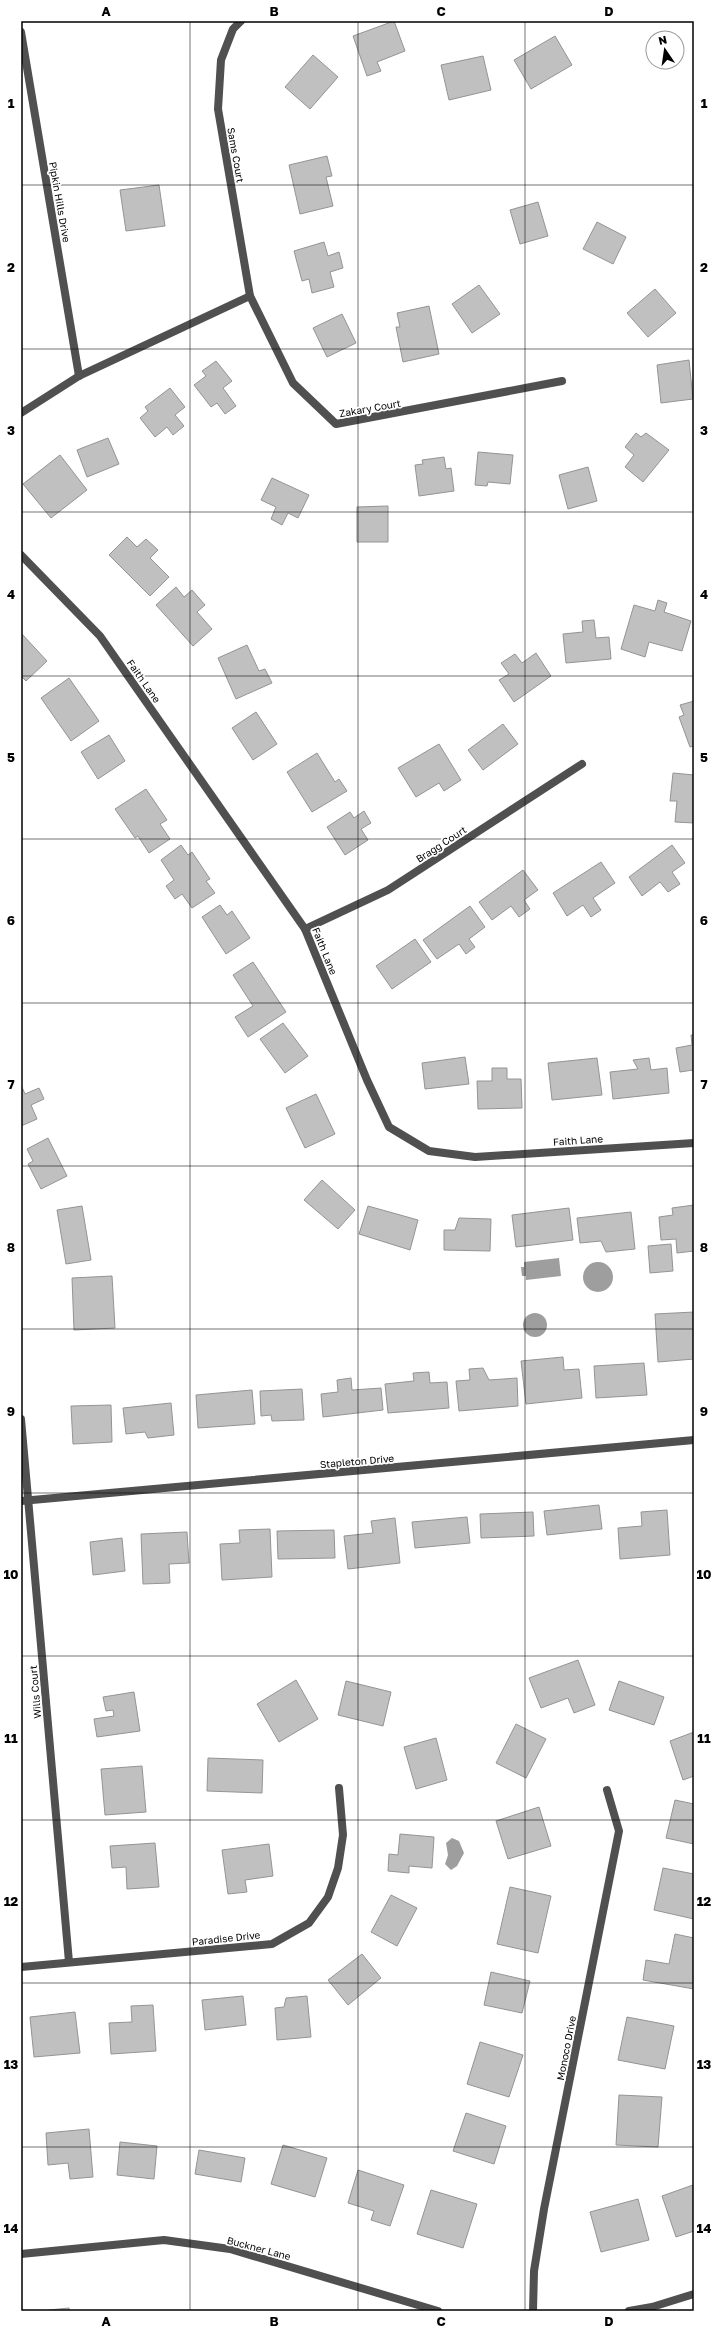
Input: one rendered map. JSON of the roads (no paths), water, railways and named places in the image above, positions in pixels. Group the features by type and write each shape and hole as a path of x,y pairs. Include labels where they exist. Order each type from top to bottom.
{"street":[{"name":"Sams Court","path":"241,21 233,29 221,60 218,109 250,296"},
{"name":"Pipkin Hills Drive","path":"21,32 79,376"},
{"path":"21,413 79,376 250,296"},
{"name":"Zakary Court","path":"250,296 293,383 336,424 562,381"},
{"name":"Faith Lane","path":"21,555 100,636 305,929 366,1080 389,1127 429,1151 475,1157 694,1143"},
{"name":"Bragg Court","path":"305,929 388,890 582,764"},
{"name":"Wills Court","path":"21,1419 24,1501 69,1962"},
{"name":"Stapleton Drive","path":"24,1501 694,1440"},
{"name":"Paradise Drive","path":"21,1967 272,1944 309,1923 328,1897 338,1868 343,1835 339,1788"},
{"name":"Monoco Drive","path":"533,2311 534,2271 544,2210 620,1831 608,1790"},
{"name":"Buckner Lane","path":"21,2254 164,2240 230,2249 438,2311"},
{"path":"629,2311 652,2307 694,2294"}]}
